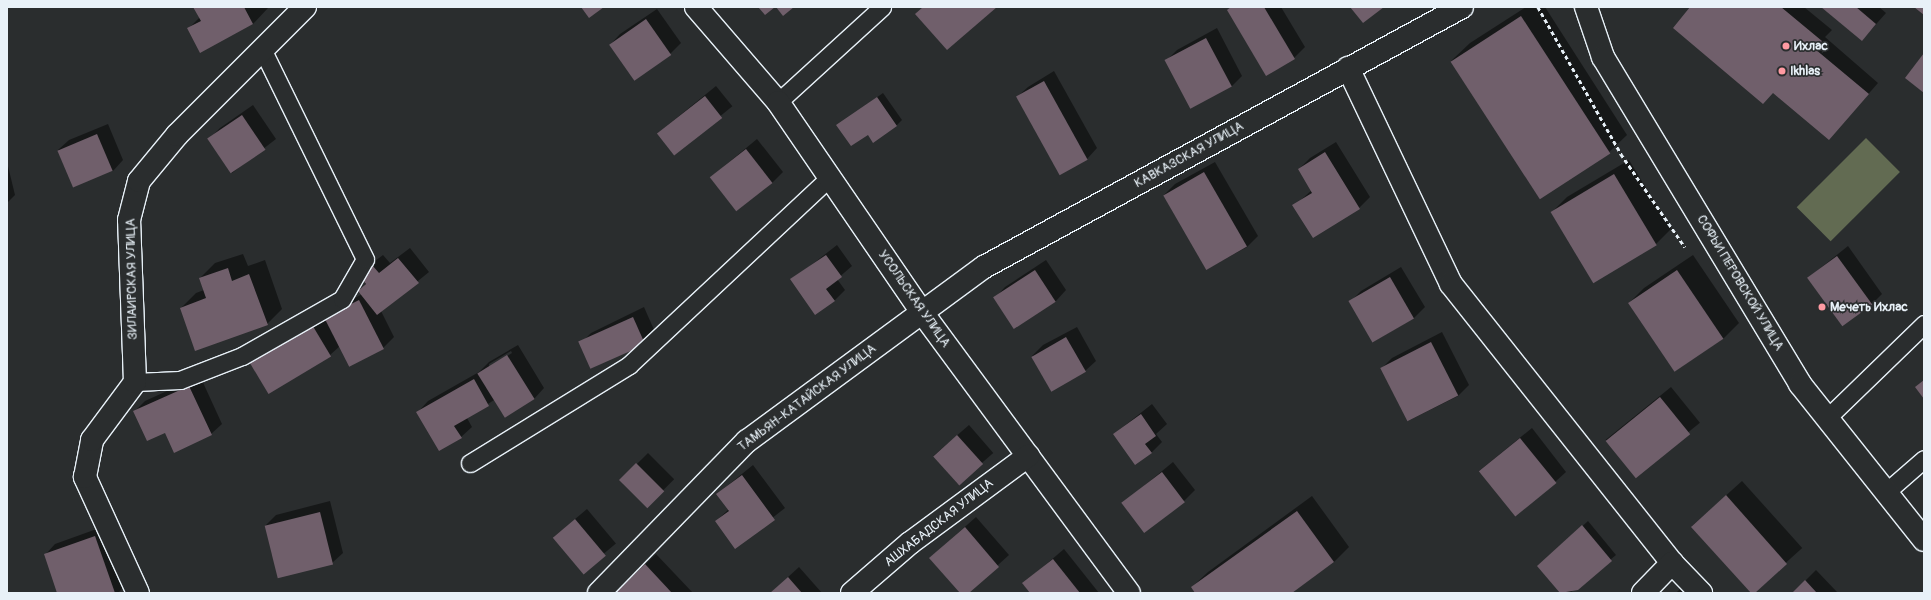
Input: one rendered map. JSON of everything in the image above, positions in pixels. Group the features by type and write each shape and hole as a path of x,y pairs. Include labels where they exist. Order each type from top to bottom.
{"street":[{"name":"ЗИЛАИРСКАЯ УЛИЦА","path":"135,382 129,220 139,182 177,136 305,7"},
{"name":"УСОЛЬСКАЯ УЛИЦА","path":"696,7 778,102 921,312 1129,593"},
{"name":"КАВКАЗСКАЯ УЛИЦА","path":"921,312 984,267 1462,7"},
{"name":"СОФЬИ ПЕРОВСКОЙ УЛИЦА","path":"1586,7 1603,57 1800,384 1924,540"},
{"path":"1348,68 1451,284 1672,563 1701,593"},
{"name":"ТАМЬЯН-КАТАЙСКАЯ УЛИЦА","path":"599,593 747,441 921,312"},
{"path":"135,382 92,440 85,477 138,593"},
{"name":"АШХАБАДСКАЯ УЛИЦА","path":"852,593 910,543 1028,456"},
{"path":"1643,593 1672,563"}],"lane":[{"path":"778,102 882,7"},
{"path":"135,382 180,380 242,356 342,299 365,260 263,51"},
{"path":"470,463 629,365 830,177"},
{"path":"1827,418 1924,324"},
{"path":"1886,492 1924,459"}],"green space":[{"path":"1866,138 1900,172 1831,241 1797,207"}],"building":[{"path":"193,7 244,7 253,24 200,53 187,28 201,21"},
{"path":"581,7 604,7 589,18"},
{"path":"758,7 775,7 765,15"},
{"path":"776,7 794,7 783,16"},
{"path":"923,7 997,7 947,50 915,14"},
{"path":"1231,7 1264,7 1295,59 1266,76 1227,10"},
{"path":"1350,7 1384,7 1363,23"},
{"name":"Ikhlas","path":"1690,7 1781,7 1822,41 1815,49 1869,94 1829,140 1773,93 1763,104 1673,28"},
{"path":"1821,7 1856,7 1876,24 1862,41"},
{"path":"1914,7 1924,7 1924,15"},
{"path":"1521,16 1610,154 1540,199 1451,62"},
{"path":"646,19 671,55 634,81 609,45"},
{"path":"1206,38 1232,87 1190,109 1165,60"},
{"path":"1924,53 1924,93 1905,78"},
{"path":"1044,81 1088,160 1060,175 1016,97"},
{"path":"705,96 722,118 674,156 657,134"},
{"path":"877,97 897,126 873,143 868,135 851,146 836,125"},
{"path":"242,115 265,150 231,173 207,138"},
{"path":"97,134 113,171 73,188 57,151"},
{"path":"746,149 772,183 736,211 710,177"},
{"path":"1325,152 1360,209 1313,238 1292,205 1312,193 1298,169"},
{"path":"1204,172 1247,246 1206,270 1163,196"},
{"path":"1614,174 1657,245 1593,283 1551,212"},
{"path":"826,255 842,277 826,289 835,301 815,315 790,279"},
{"path":"1837,256 1872,305 1842,326 1807,278"},
{"path":"398,258 419,283 377,315 358,291 366,284 359,275 372,265 379,273"},
{"path":"228,268 232,281 249,274 268,325 195,351 180,308 206,298 199,278"},
{"path":"1035,270 1056,302 1014,329 993,297"},
{"path":"1677,270 1723,339 1674,372 1628,303"},
{"path":"1390,277 1414,319 1372,343 1348,301"},
{"path":"359,300 384,349 349,367 324,318"},
{"path":"633,317 645,344 590,369 578,341"},
{"path":"311,323 331,356 269,394 248,361"},
{"path":"1066,337 1086,372 1051,392 1031,357"},
{"path":"1431,342 1458,395 1407,421 1380,368"},
{"path":"507,355 535,399 505,418 477,374"},
{"path":"474,379 489,406 454,426 462,438 439,451 416,412"},
{"path":"1924,380 1924,399 1915,387"},
{"path":"189,386 212,435 174,453 165,433 147,441 133,411"},
{"path":"1660,397 1690,434 1636,478 1606,441"},
{"path":"1141,414 1156,436 1145,444 1152,453 1135,465 1113,434"},
{"path":"957,435 983,464 959,485 933,456"},
{"path":"1520,438 1557,483 1515,516 1479,471"},
{"path":"636,463 664,491 647,508 619,480"},
{"path":"1162,472 1185,502 1144,533 1121,503"},
{"path":"742,475 775,520 735,549 715,521 729,511 716,494"},
{"path":"1726,495 1787,564 1755,593 1751,593 1691,527"},
{"path":"1297,511 1334,562 1292,593 1195,593 1191,587"},
{"path":"320,512 333,564 278,578 265,526"},
{"path":"575,519 606,556 584,574 553,538"},
{"path":"1582,525 1612,561 1578,590 1560,593 1537,566"},
{"path":"965,527 999,567 969,593 960,593 929,558"},
{"path":"95,536 115,593 57,593 44,554"},
{"path":"1053,559 1080,593 1030,593 1022,583"},
{"path":"645,564 672,593 615,593"},
{"path":"788,577 802,593 770,593"},
{"path":"1805,580 1817,593 1792,593"}],"place":[{"name":"Ихлас","path":"1786,46"},
{"name":"Ikhlas","path":"1782,71"},
{"name":"Мечеть Ихлас","path":"1822,307"}]}
